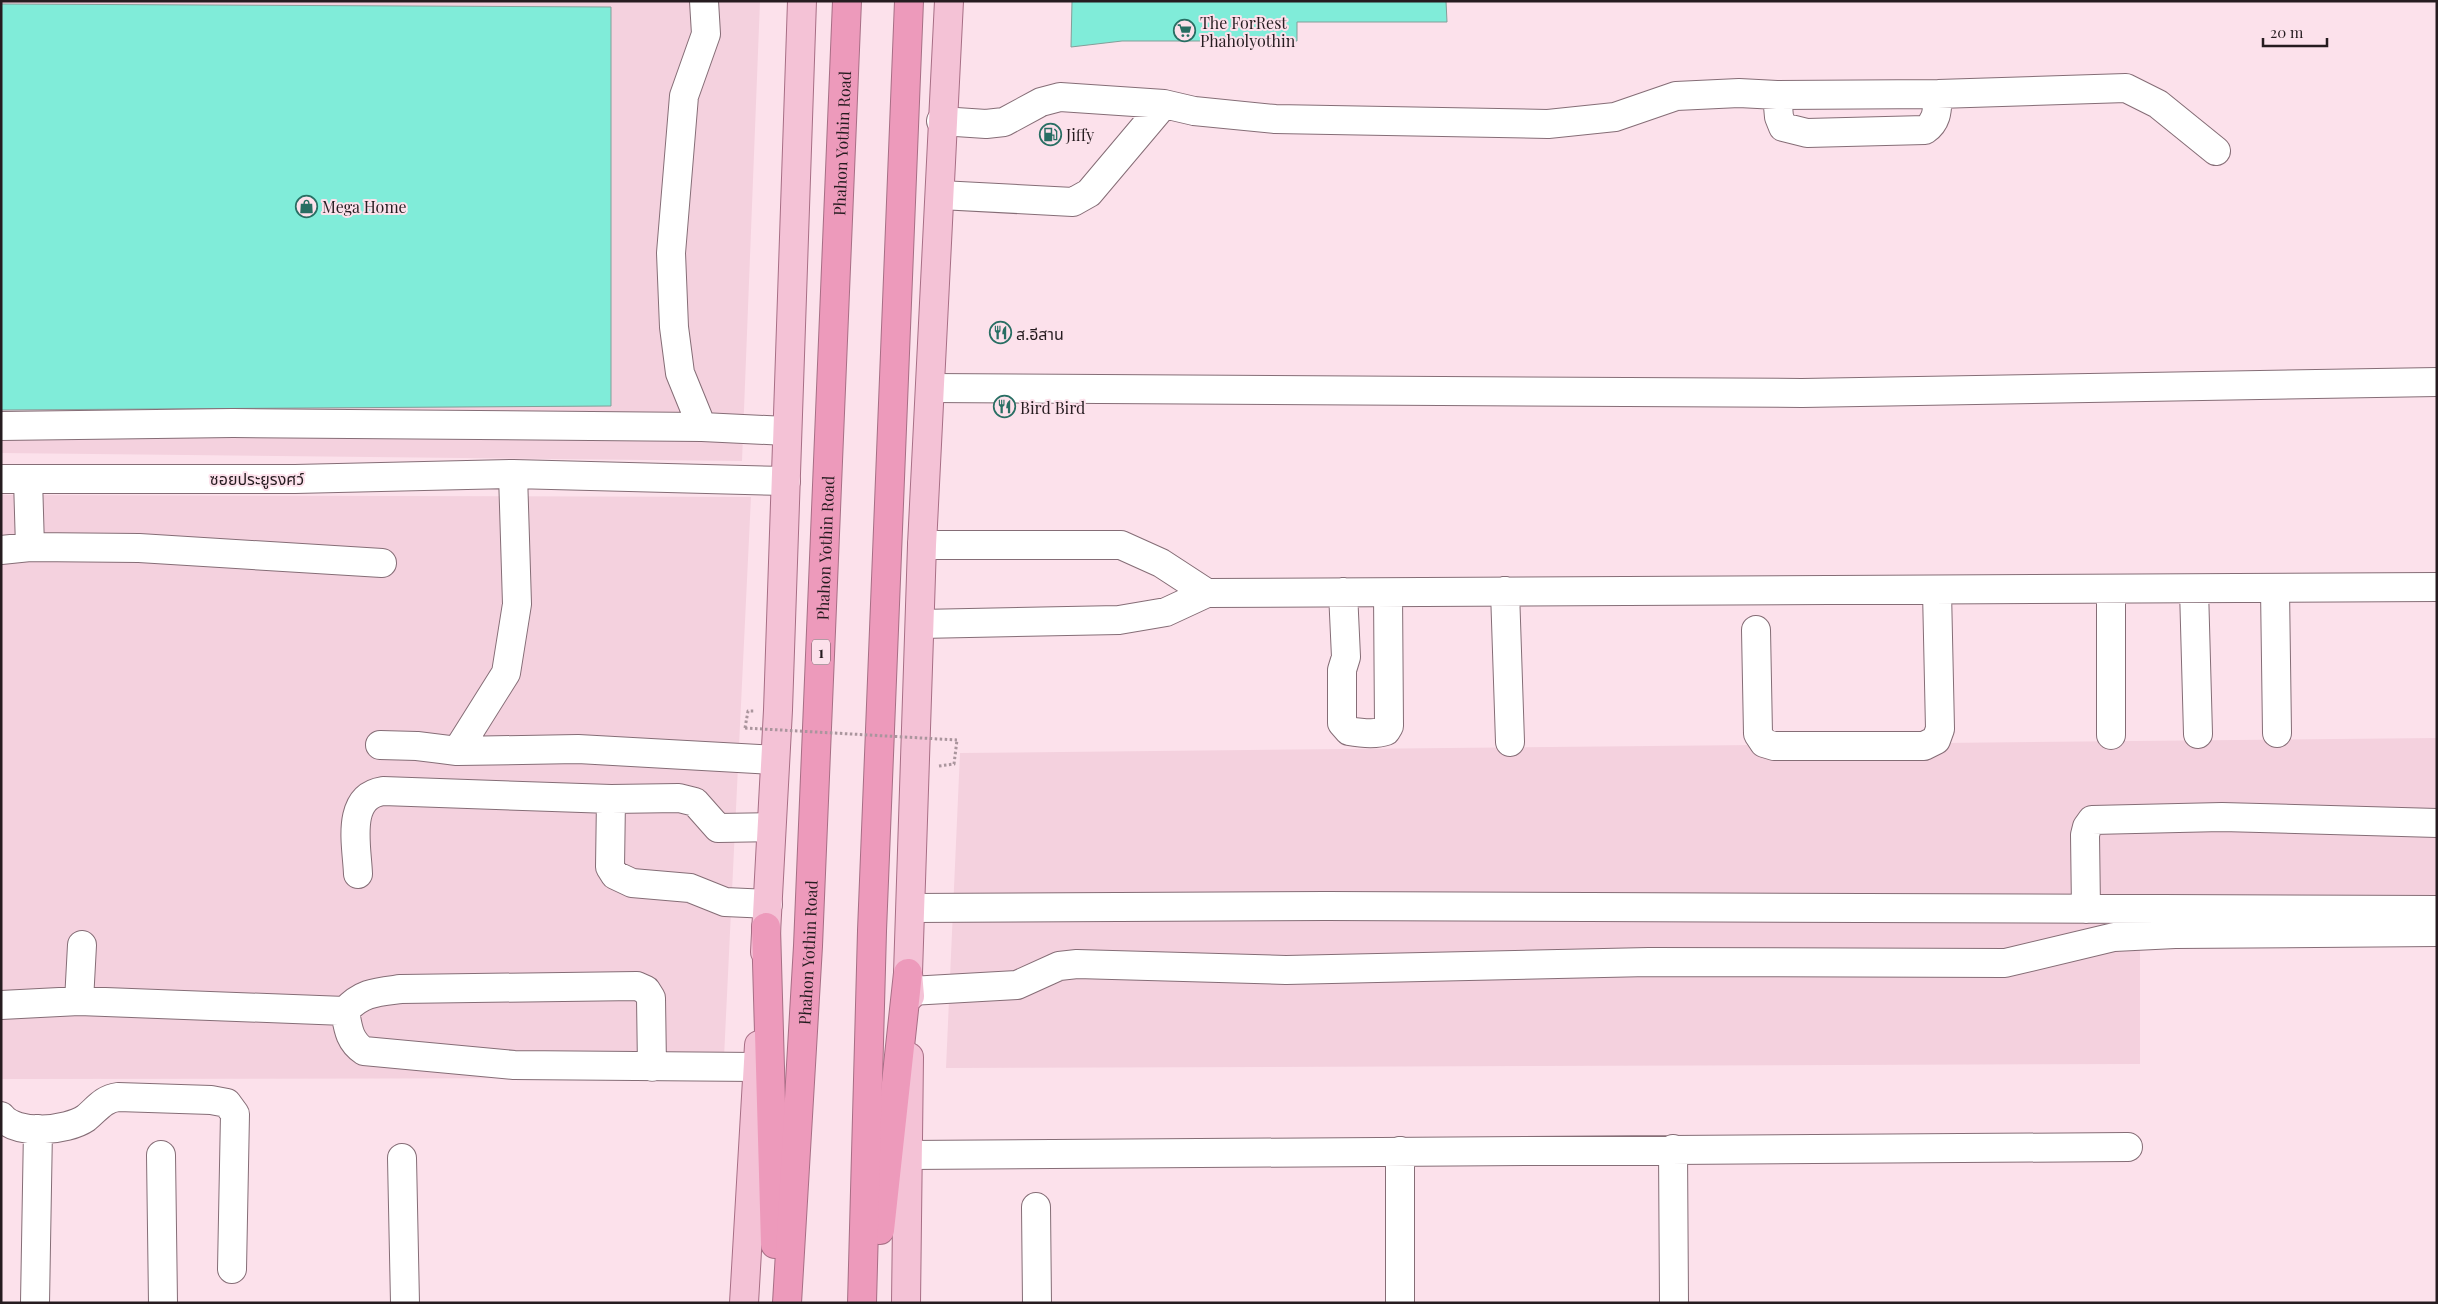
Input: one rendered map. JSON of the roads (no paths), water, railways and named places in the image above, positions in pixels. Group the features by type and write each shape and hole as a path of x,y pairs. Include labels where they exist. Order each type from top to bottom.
{"highway":[{"name":"Phahon Yothin Road","path":"787,1303 808,946 847,1"},
{"path":"862,1303 872,931 909,1"},
{"path":"767,915 776,1303"},
{"path":"873,1303 909,982"}],"main road":[{"path":"744,1303 775,760 802,1"},
{"path":"906,1303 909,982 914,770 922,544 948,1"}],"street":[{"path":"702,427 680,373 674,327 672,253 684,96 706,34 704,1"},
{"path":"941,121 986,124 1004,122 1040,102 1060,97 1164,104 1194,111 1275,119 1548,124 1615,117 1676,96 1739,93 1777,95 1938,94 2126,88 2158,104 2216,151"},
{"path":"1777,95 1779,117 1784,126 1807,133 1925,130 1932,125 1937,114 1938,94"},
{"path":"940,195 1073,202 1089,193 1164,104"},
{"path":"930,388 1802,393 2437,382"},
{"path":"1,426 233,422 702,427 786,431"},
{"path":"457,751 506,672 517,604 513,474"},
{"name":"ซอยประยูรงศว์","path":"1,479 294,479 513,474 786,481"},
{"path":"28,479 30,547"},
{"path":"922,544 1121,545 1161,563 1207,593"},
{"path":"1,550 30,547 139,548 382,563"},
{"path":"920,624 1119,620 1166,612 1207,593 2437,588"},
{"path":"2194,589 2198,734"},
{"path":"2276,589 2278,733"},
{"path":"2112,590 2112,735"},
{"path":"1505,591 1510,742"},
{"path":"1756,630 1758,734 1764,743 1774,746 1924,746 1936,740 1940,729 1937,591"},
{"path":"1343,592 1346,657 1342,670 1342,723 1349,732 1381,732 1386,731 1389,726 1388,593"},
{"path":"380,746 418,746 457,751 578,749 775,760"},
{"path":"358,874 356,816 363,800 372,793 382,791 610,799 679,798 695,802 718,828 772,827"},
{"path":"610,799 610,867 615,875 632,883 690,888 724,902 767,915"},
{"path":"2086,908 2085,835 2087,827 2092,820 2222,817 2437,823"},
{"path":"911,908 1344,906 2437,910"},
{"path":"909,982 1017,985 1059,966 1077,964 1286,970 1649,962 2005,963 2114,937 2175,934 2437,932"},
{"path":"78,1002 82,945"},
{"path":"1,1005 78,1002 345,1011 356,999 376,992 401,988 637,986 646,990 651,998 652,1067"},
{"path":"345,1011 349,1033 354,1045 364,1051 514,1065 757,1067"},
{"path":"1,1116 14,1126 24,1129 38,1129 71,1125 86,1118 108,1098 211,1100 228,1103 235,1114 232,1269"},
{"path":"35,1303 38,1129"},
{"path":"908,1155 2128,1147"},
{"path":"1673,1150 1674,1303"},
{"path":"1400,1151 1400,1303"},
{"path":"161,1155 163,1303"},
{"path":"402,1158 405,1303"},
{"path":"1036,1207 1037,1303"}],"place":[{"name":"The ForRest Phaholyothin","path":"1184,31"},
{"name":"Jiffy","path":"1050,134"},
{"name":"Mega Home","path":"306,206"},
{"name":"ส.อีสาน","path":"1000,333"},
{"name":"Bird Bird","path":"1004,407"}]}
